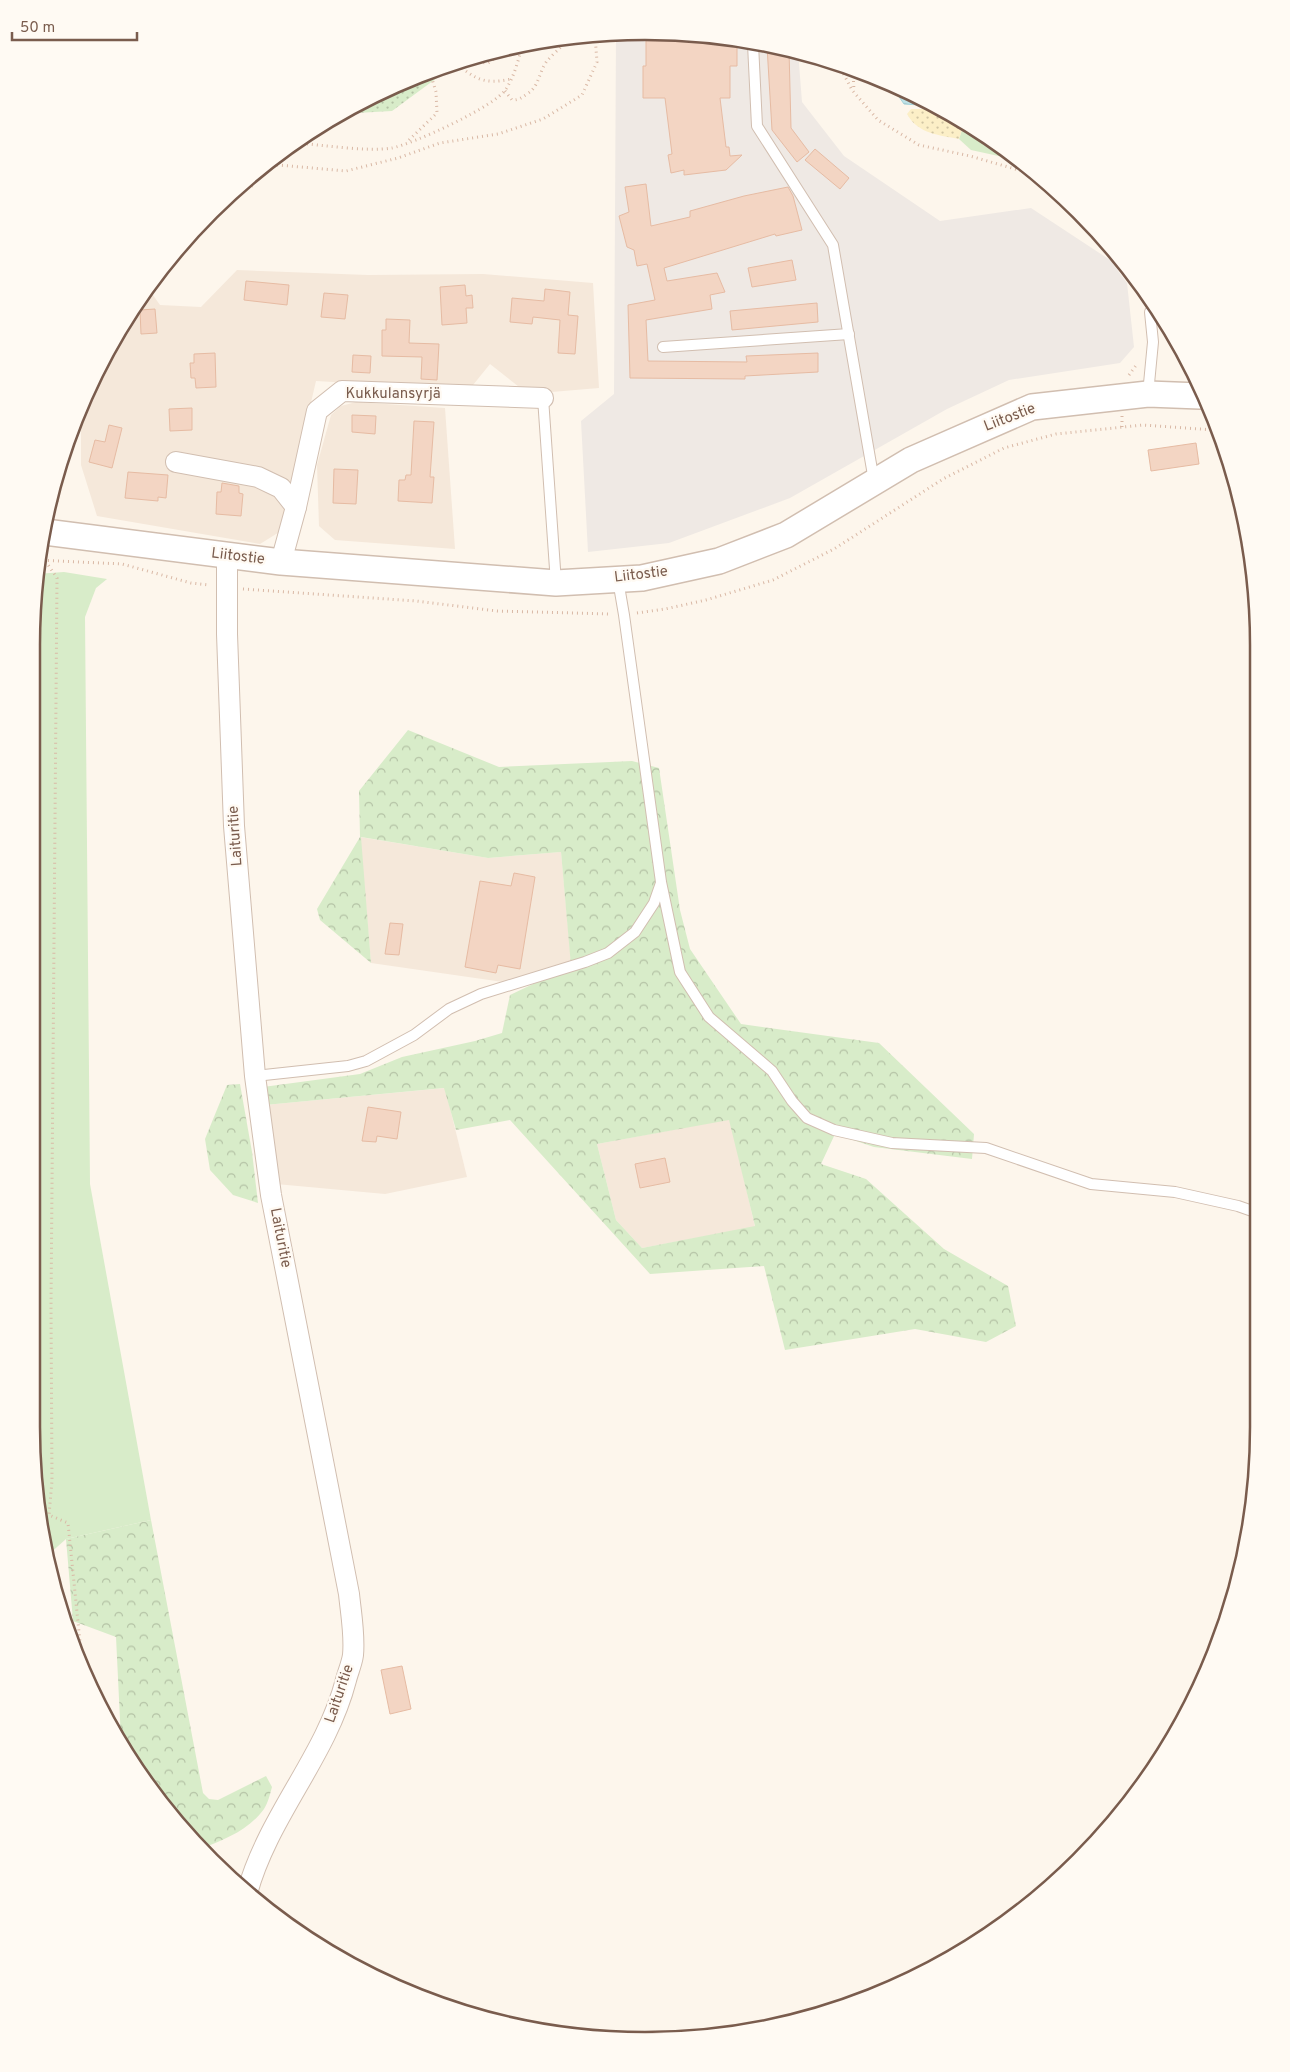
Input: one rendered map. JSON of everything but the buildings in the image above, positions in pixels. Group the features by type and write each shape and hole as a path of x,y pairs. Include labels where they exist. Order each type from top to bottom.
{"street":[{"name":"Kukkulansyrjä","path":"282,562 317,410 342,391 543,398"},
{"name":"Liitostie","path":"51,533 282,562 556,582 642,578 719,561 786,535 911,460 1032,407 1148,394 1196,396"},
{"path":"176,462 258,477 281,488 296,507"},
{"name":"Laituritie","path":"227,555 227,634 234,826 255,1076 271,1195 349,1594 353,1656 334,1716 319,1749 262,1847 250,1885"}],"lane":[{"path":"753,50 757,126 833,245 874,482"},
{"path":"1148,394 1153,342 1150,312"},
{"path":"663,347 849,334"},
{"path":"543,398 556,582"},
{"path":"618,579 661,882 680,972 709,1017 772,1071 792,1101 807,1118 834,1130 892,1143 986,1148 1091,1184 1175,1192 1250,1210"},
{"path":"255,1076 348,1066 366,1061 414,1035 449,1009 481,994 608,953 634,932 654,903 661,882"}],"path":[{"path":"277,165 346,171 398,158 440,143 498,134 543,119 582,95 597,62 595,42"},
{"path":"506,91 512,100 518,100 532,91 539,81 541,70 547,60 561,46"},
{"path":"307,144 392,148 434,133 466,118 506,91 519,54"},
{"path":"462,69 473,77 493,83 511,79"},
{"path":"844,74 854,92 878,120 919,145 970,156 1020,170"},
{"path":"853,77 854,92"},
{"path":"406,143 437,113 436,92 432,79"},
{"path":"46,560 122,564 192,583 228,588 416,602 497,611 624,615 666,609 706,600 773,580 834,549 943,479 1004,448 1056,434 1143,425 1210,430"},
{"path":"46,561 57,578 51,1297 52,1482 49,1515 68,1522 80,1643"}],"shaded area":[{"path":"616,41 685,41 724,45 799,60 802,102 844,156 940,221 1031,208 1110,260 1127,283 1134,347 1120,363 1009,380 947,409 790,498 669,543 588,552 581,421 614,394"},
{"path":"237,270 368,275 483,274 593,283 599,388 528,394 490,364 469,390 316,381 281,531 260,544 97,516 81,465 81,427 102,377 121,342 153,294 160,305 201,307"},
{"path":"356,402 445,408 455,549 335,540 319,526 317,465 331,415 341,406"},
{"path":"360,837 488,858 561,852 571,961 503,982 371,963"},
{"path":"445,1088 467,1177 385,1194 276,1184 265,1105"},
{"path":"730,1119 755,1227 642,1248 616,1220 597,1144"}],"green space":[{"path":"439,76 392,111 357,113 377,102"},
{"path":"962,130 1001,157 971,150 959,139"},
{"path":"64,572 107,579 96,588 85,617 90,1184 151,1520 66,1539 53,1550 45,1506 41,1467 40,1427 40,645 44,573"},
{"path":"408,730 499,767 632,761 659,768 680,910 690,949 741,1024 879,1043 974,1134 972,1159 874,1147 835,1134 821,1164 866,1179 944,1249 1008,1286 1016,1326 986,1342 915,1329 785,1350 764,1266 650,1274 510,1120 456,1130 444,1088 265,1105 263,1087 360,1074 402,1057 502,1033 510,995 571,966 561,852 488,858 361,837 371,963 320,920 317,909 360,837 359,791","holes":["729,1120 755,1226 642,1248 616,1220 597,1144"]},
{"path":"240,1084 252,1152 258,1203 233,1195 210,1170 205,1139 227,1085"},
{"path":"151,1520 203,1793 209,1799 218,1800 266,1776 272,1787 265,1807 258,1817 236,1834 209,1846 165,1795 121,1730 116,1637 73,1621 66,1539"}],"sand":[{"path":"911,109 924,109 962,130 959,139 923,130 907,114"}],"water":[{"path":"898,95 918,105 904,104"}]}
